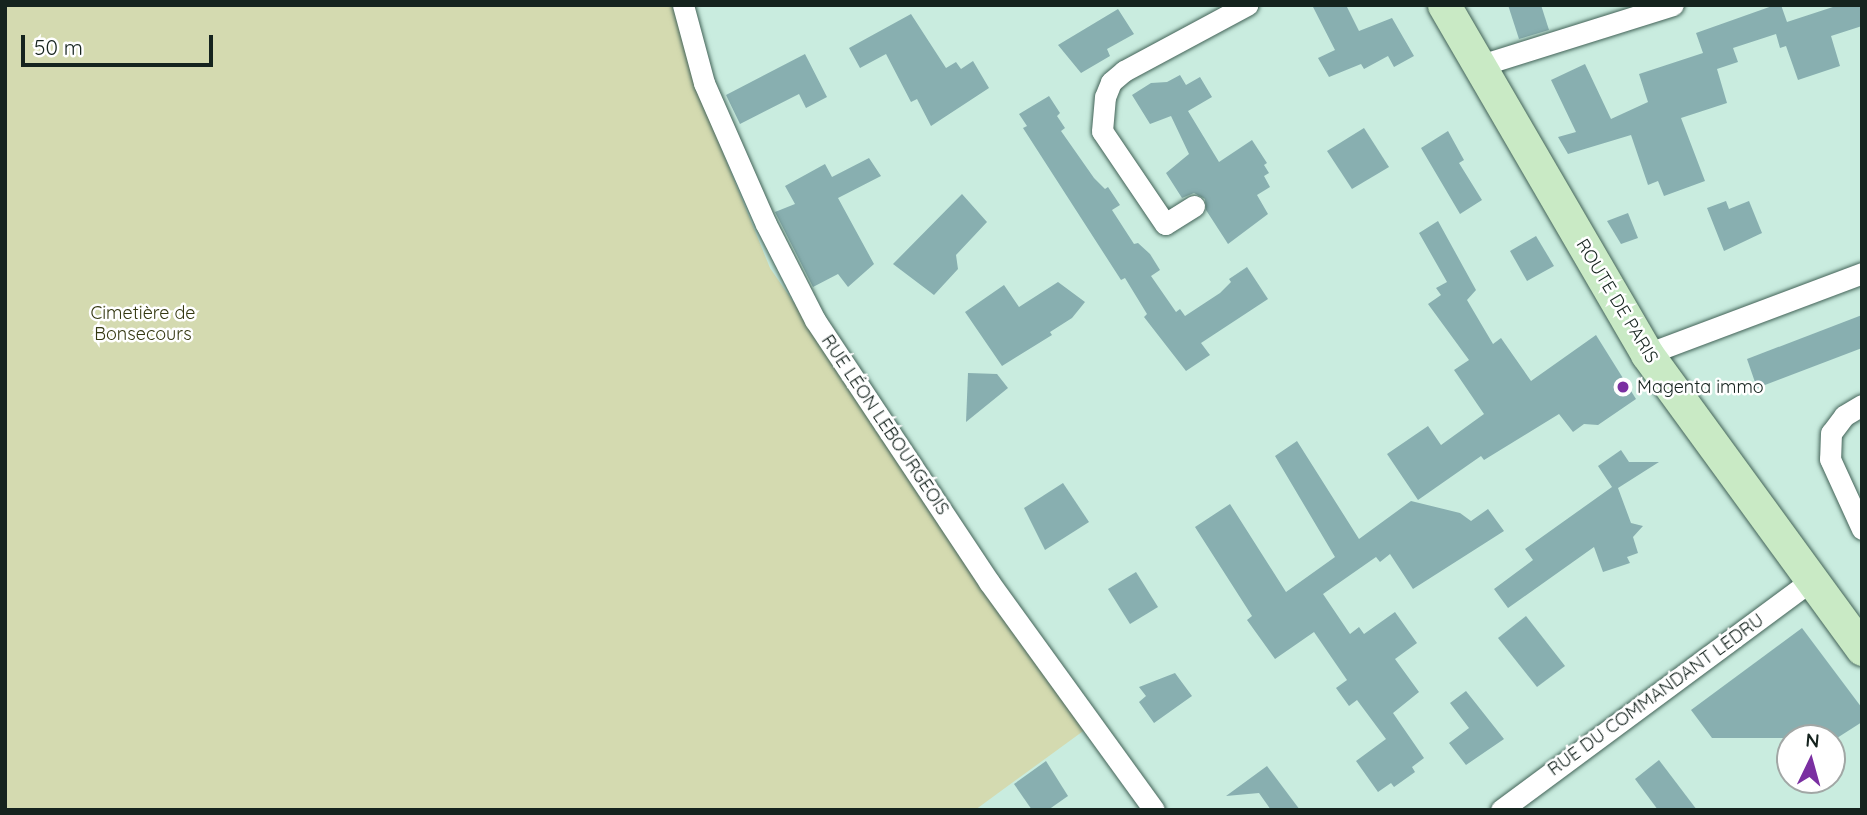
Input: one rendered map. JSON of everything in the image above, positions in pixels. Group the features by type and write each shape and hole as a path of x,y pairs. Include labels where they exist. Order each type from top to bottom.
{"main road":[{"name":"ROUTE DE PARIS","path":"1444,5 1647,354 1862,649"}],"street":[{"name":"RUE LÉON LEBOURGEOIS","path":"683,5 704,83 766,224 815,320 989,582 1154,810"},
{"path":"1194,206 1165,224 1102,131 1105,97 1111,82 1124,72 1247,5"},
{"path":"1478,66 1673,5"},
{"path":"1647,354 1862,273"},
{"path":"1862,405 1844,416 1831,433 1830,459 1862,530"},
{"name":"RUE DU COMMANDANT LEDRU","path":"1501,810 1811,581"}],"green space":[{"name":"Cimetière de Bonsecours","path":"5,5 672,5 696,87 770,268 1086,729 975,810 5,810"}],"building":[{"path":"1312,5 1346,5 1359,31 1392,18 1414,56 1394,67 1388,56 1364,69 1361,64 1329,77 1318,58 1335,50"},
{"path":"1508,5 1541,5 1549,30 1519,39"},
{"path":"1781,5 1787,22 1839,5 1862,5 1862,26 1831,36 1840,66 1798,80 1786,46 1780,48 1776,34 1733,48 1738,62 1717,69 1727,103 1681,118 1705,181 1664,196 1658,181 1648,185 1631,135 1568,154 1558,137 1576,132 1551,80 1585,64 1611,119 1648,102 1639,74 1703,53 1696,33"},
{"path":"1118,9 1134,34 1107,49 1110,56 1081,73 1058,45"},
{"path":"911,14 946,68 956,62 961,69 973,61 989,88 931,126 917,99 911,102 886,54 860,68 849,48"},
{"path":"805,54 827,97 806,108 799,94 740,124 726,95"},
{"path":"1180,75 1186,85 1200,77 1212,97 1188,111 1219,162 1252,140 1267,163 1264,165 1269,173 1264,176 1270,187 1257,195 1268,214 1228,244 1206,210 1205,199 1194,193 1182,198 1166,173 1189,154 1171,116 1150,124 1132,95 1151,83 1167,82"},
{"path":"1049,96 1060,113 1057,116 1065,128 1061,131 1094,178 1105,189 1108,187 1120,205 1112,210 1134,244 1138,243 1150,254 1160,270 1151,276 1176,312 1180,309 1185,316 1220,293 1231,282 1229,279 1247,267 1268,299 1201,343 1210,355 1186,371 1144,317 1147,314 1125,278 1121,280 1023,128 1027,126 1019,114"},
{"path":"1364,128 1389,167 1352,189 1327,151"},
{"path":"1448,131 1464,160 1459,163 1482,200 1460,214 1421,148"},
{"path":"869,158 881,176 838,198 874,264 848,287 838,274 813,287 775,212 795,204 785,186 825,164 832,177"},
{"path":"962,194 987,222 956,255 958,269 934,295 893,264"},
{"path":"1726,201 1729,209 1749,201 1762,233 1724,251 1707,208"},
{"path":"1628,213 1638,238 1621,244 1607,221"},
{"path":"1438,221 1476,290 1467,300 1493,344 1501,338 1531,381 1596,335 1636,399 1598,425 1584,424 1573,432 1559,414 1484,460 1481,456 1418,500 1387,454 1428,426 1441,445 1484,414 1454,370 1469,360 1428,304 1441,295 1436,288 1447,282 1419,233"},
{"path":"1536,236 1554,266 1527,281 1510,251"},
{"path":"1058,282 1085,302 1072,318 1050,332 1052,335 1002,366 965,312 1004,285 1019,307"},
{"path":"1862,315 1862,348 1757,388 1747,359"},
{"path":"968,373 997,374 1008,388 966,422"},
{"path":"1297,441 1359,539 1411,501 1460,513 1471,521 1488,509 1504,531 1413,589 1390,554 1380,562 1376,557 1323,594 1350,634 1359,627 1364,634 1395,612 1417,643 1395,659 1419,692 1393,713 1424,758 1412,767 1415,772 1394,787 1391,783 1378,792 1356,761 1386,739 1357,700 1349,706 1336,688 1347,680 1314,632 1275,659 1247,620 1252,616 1195,527 1230,504 1286,592 1335,557 1275,456"},
{"path":"1621,450 1629,462 1659,462 1618,488 1631,523 1643,526 1633,537 1638,553 1627,557 1630,563 1603,572 1594,547 1508,608 1494,589 1533,560 1525,549 1612,487 1598,466"},
{"path":"1063,483 1089,522 1045,550 1024,508"},
{"path":"1136,572 1158,607 1130,624 1108,589"},
{"path":"1526,616 1565,666 1537,687 1498,638"},
{"path":"1802,628 1862,708 1862,722 1846,732 1846,724 1776,724 1776,738 1712,738 1691,710"},
{"path":"1175,673 1192,696 1154,723 1139,702 1146,696 1139,687"},
{"path":"1466,691 1504,739 1466,765 1449,743 1469,728 1450,703"},
{"path":"1659,760 1697,810 1658,810 1635,779"},
{"path":"1046,761 1068,796 1048,810 1032,810 1014,784"},
{"path":"1267,766 1300,810 1271,810 1259,793 1226,796"}],"place":[{"name":"Magenta immo","path":"1623,387"}]}
